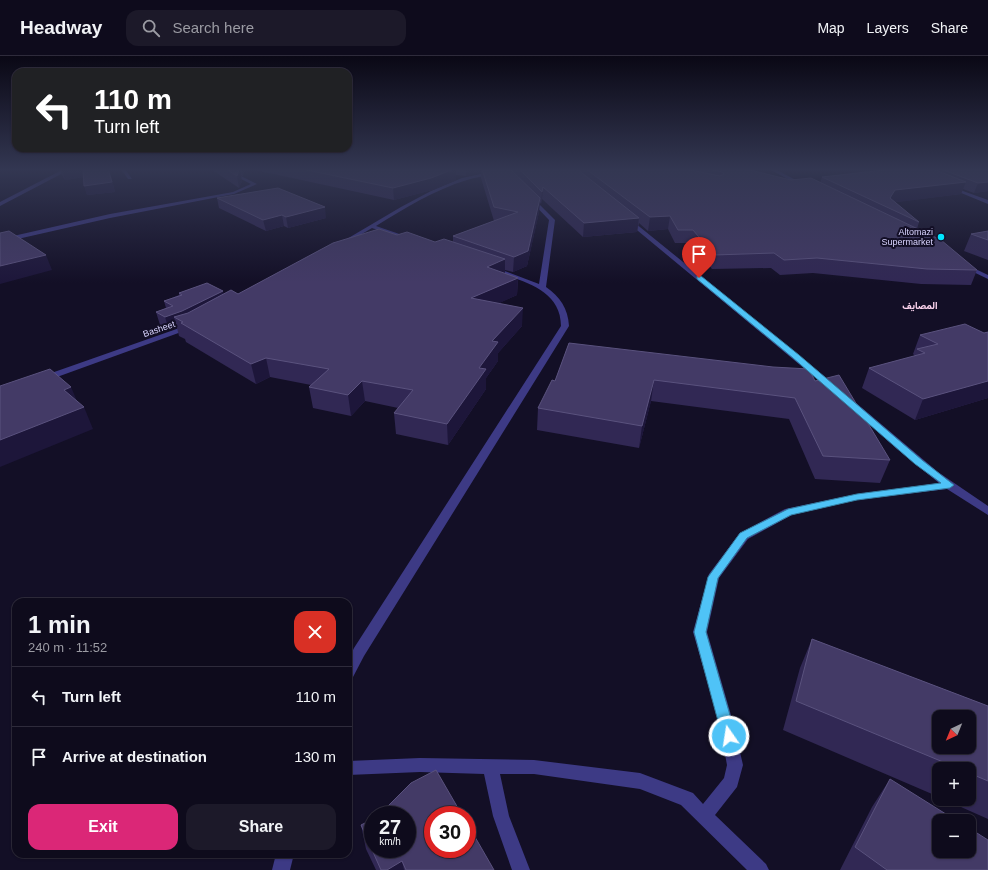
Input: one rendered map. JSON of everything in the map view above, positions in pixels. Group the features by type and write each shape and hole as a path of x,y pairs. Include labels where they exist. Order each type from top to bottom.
{"street":[{"path":"0,241 110,216 159,207"},
{"path":"334,247 403,207"},
{"path":"539,207 552,220 542,289"},
{"path":"621,214 796,356 918,462 973,502 988,511"},
{"path":"372,226 415,242"},
{"path":"960,263 988,277"},
{"path":"352,665 565,326 565,314 560,302 542,289 517,277 480,264"},
{"name":"Basheet","path":"36,381 196,324"},
{"path":"704,816 731,782 735,766 726,722 700,632 713,577 739,542 744,536 788,512 857,497 950,485"},
{"path":"352,768 420,765 534,767 640,781 687,799 760,870"},
{"path":"491,767 501,816 521,870"},
{"path":"281,870 284,858"}],"building":[{"path":"236,207 325,207 286,217 282,215 263,220"},
{"path":"494,207 538,207 528,251 514,257 453,236 518,212"},
{"path":"566,207 625,207 639,218 584,223"},
{"path":"637,207 872,207 941,240 977,270 927,269 817,258 784,260 774,253 714,255 693,230 678,230 670,216 650,217"},
{"path":"887,207 901,207 919,222"},
{"path":"379,229 397,235 407,232 435,242 444,239 505,259 487,267 518,278 471,298 523,308 492,341 498,342 479,368 486,369 447,424 394,413 413,390 362,381 348,395 309,387 329,369 266,358 251,364 181,323 183,322 174,317 188,313 231,290 238,294 333,243"},
{"path":"9,231 46,255 0,266 0,233"},
{"path":"988,231 988,240 971,234"},
{"path":"207,283 223,291 182,311 165,317 156,312 173,306 164,301 182,295 179,293"},
{"path":"965,324 984,333 988,332 988,381 923,399 869,368 925,353 917,349 938,344 920,335"},
{"path":"569,343 773,367 809,369 815,381 839,375 890,460 823,456 795,398 654,380 642,426 538,408 552,380 555,381"},
{"path":"50,369 71,387 64,390 84,407 0,440 0,386"},
{"path":"812,639 988,706 988,781 976,776 976,762 943,762 796,701"},
{"path":"436,770 457,806 424,806 424,858 476,858 476,839 494,870 406,870 402,861 387,870 381,870 376,858 416,858 416,806 388,806 411,783"},
{"path":"890,779 946,814 932,814 932,858 976,858 976,832 988,840 988,870 887,870 855,847"},
{"path":"364,824 364,832 361,825"}],"place":[{"name":"Altomazi Supermarket","path":"941,237"}],"district":[{"name":"المصايف","path":"920,305"}],"route":[{"path":"699,278 796,356 918,462 950,485 857,497 788,512 744,536 713,577 700,632 729,736"}]}
